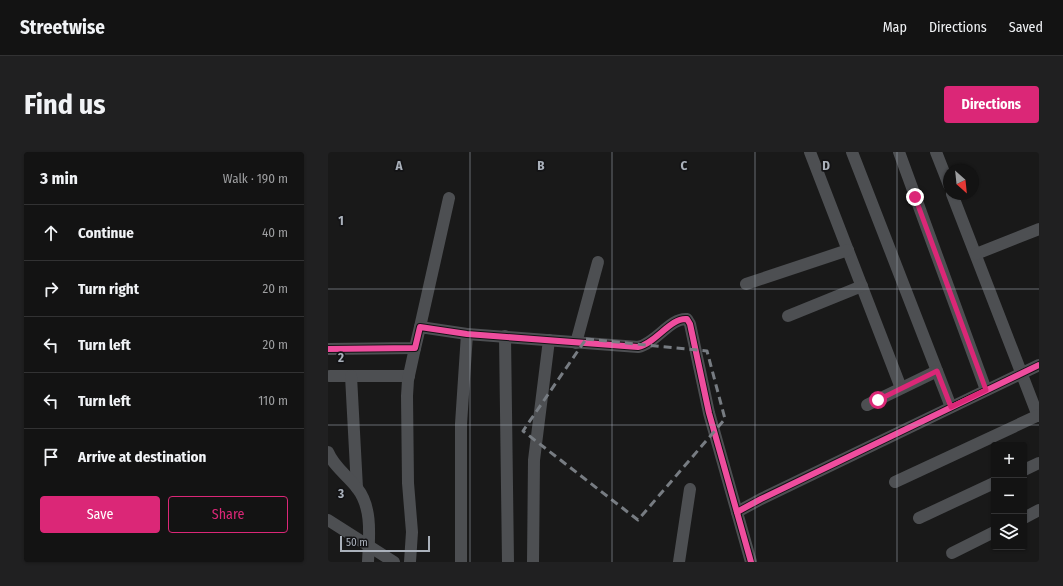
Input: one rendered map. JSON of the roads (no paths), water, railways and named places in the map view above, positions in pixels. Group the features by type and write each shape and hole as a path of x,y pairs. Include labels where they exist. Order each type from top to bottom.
{"street":[{"path":"810,152 901,388"},
{"path":"852,152 951,407"},
{"path":"898,152 986,390"},
{"path":"936,152 943,170"},
{"path":"410,562 412,532 408,483 407,396 409,376 449,198"},
{"path":"895,482 1039,416 954,200"},
{"path":"976,254 1039,229"},
{"path":"746,284 848,250"},
{"path":"576,343 598,262"},
{"path":"788,316 862,286"},
{"path":"420,327 467,334 638,347 647,344 679,320 685,318 689,321 709,413 750,562"},
{"path":"461,562 461,424 467,334"},
{"path":"505,336 508,562"},
{"path":"533,562 534,460 549,340"},
{"path":"328,349 415,348"},
{"path":"737,512 1039,365"},
{"path":"867,405 937,371"},
{"path":"330,376 409,376"},
{"path":"352,376 357,488"},
{"path":"328,452 338,468 357,488 364,499 368,511 368,562"},
{"path":"1027,469 1039,463"},
{"path":"919,518 991,485"},
{"path":"679,562 690,489"},
{"path":"1027,516 1039,510"},
{"path":"328,520 394,562"},
{"path":"952,553 991,534"}]}
